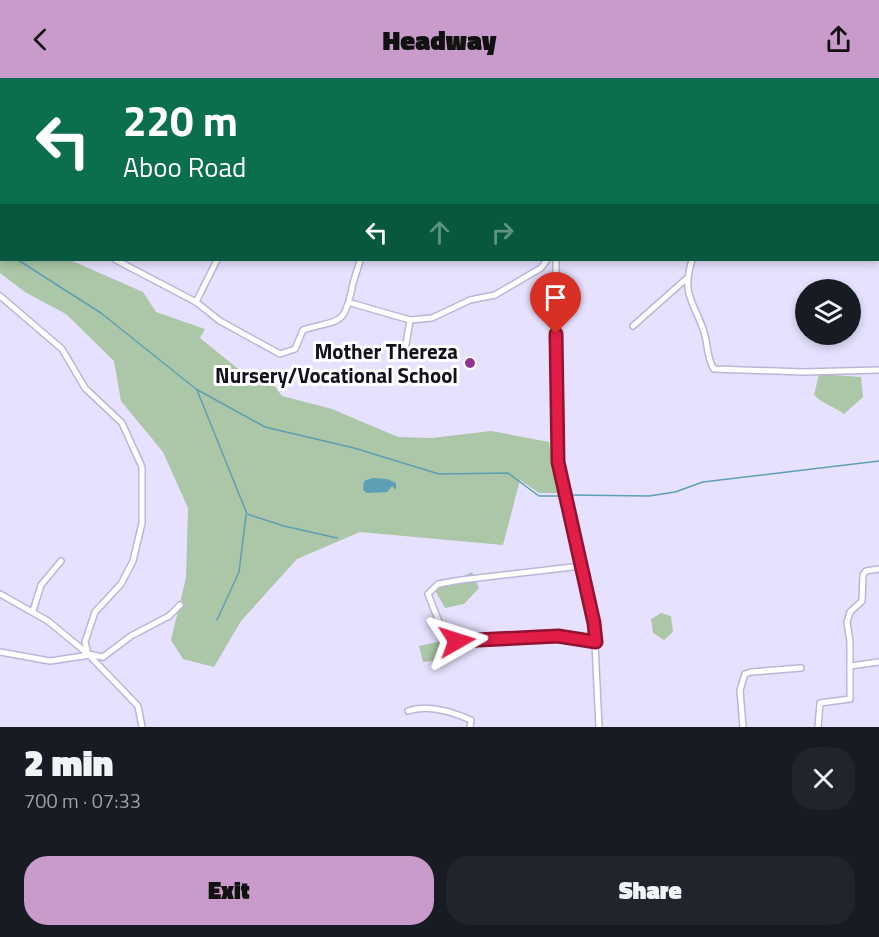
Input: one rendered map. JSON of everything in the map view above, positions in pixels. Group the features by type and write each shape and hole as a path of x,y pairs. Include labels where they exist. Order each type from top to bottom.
{"street":[{"path":"118,261 196,302 220,321 280,354 295,349 303,330 341,317 351,303 360,261"},
{"path":"196,302 216,261"},
{"path":"351,303 410,320 432,318 471,300 495,295 541,268 547,261"},
{"path":"556,261 557,448 596,642 599,727"},
{"path":"692,261 686,279 692,307 704,330 714,369 803,372 879,370"},
{"path":"633,326 686,279"},
{"path":"0,296 62,349 85,388 128,432 142,467 140,540 125,579 94,612 86,634 89,655"},
{"path":"406,344 410,320"},
{"path":"33,611 41,585 61,561"},
{"path":"581,566 438,584 428,594 443,632 452,642 558,636 596,642"},
{"path":"818,727 820,703 850,699 849,614 862,601 864,573 879,570"},
{"path":"0,594 33,611 97,661 138,706 142,727"},
{"path":"97,661 131,636 169,616 180,604"},
{"path":"72,659 78,647"},
{"path":"0,652 50,661 89,655 103,657"},
{"path":"850,666 879,662"},
{"path":"743,727 740,690 745,674 801,668"},
{"path":"408,711 417,709 449,711 471,720 470,727"}],"green space":[{"path":"0,261 72,261 143,292 156,312 205,329 200,338 242,372 262,369 282,396 332,409 398,437 432,438 491,431 549,442 559,493 539,493 520,480 503,545 360,532 297,559 241,621 214,667 183,659 171,640 186,578 188,508 163,452 121,401 114,361 66,314 25,292 0,273"},
{"path":"819,374 861,377 863,397 844,414 814,395"},
{"path":"472,572 479,588 464,604 445,608 435,590"},
{"path":"661,613 671,616 673,632 664,640 653,633 651,619"},
{"path":"447,640 452,651 441,660 423,662 419,646"}],"water":[{"path":"373,478 387,479 396,483 396,490 392,486 387,492 367,493 363,490 364,481"}],"waterway":[{"path":"20,261 101,313 196,389 265,427 354,448 439,474 508,473 539,496 558,496"},
{"path":"197,390 247,514 284,526 337,538"},
{"path":"569,495 649,496 675,492 703,482 879,461"},
{"path":"217,620 239,572 246,515"}],"place":[{"name":"Mother Thereza Nursery/Vocational School","path":"470,363"}],"route":[{"path":"457,641 558,636 596,642 594,623 558,462 556,334"}]}
